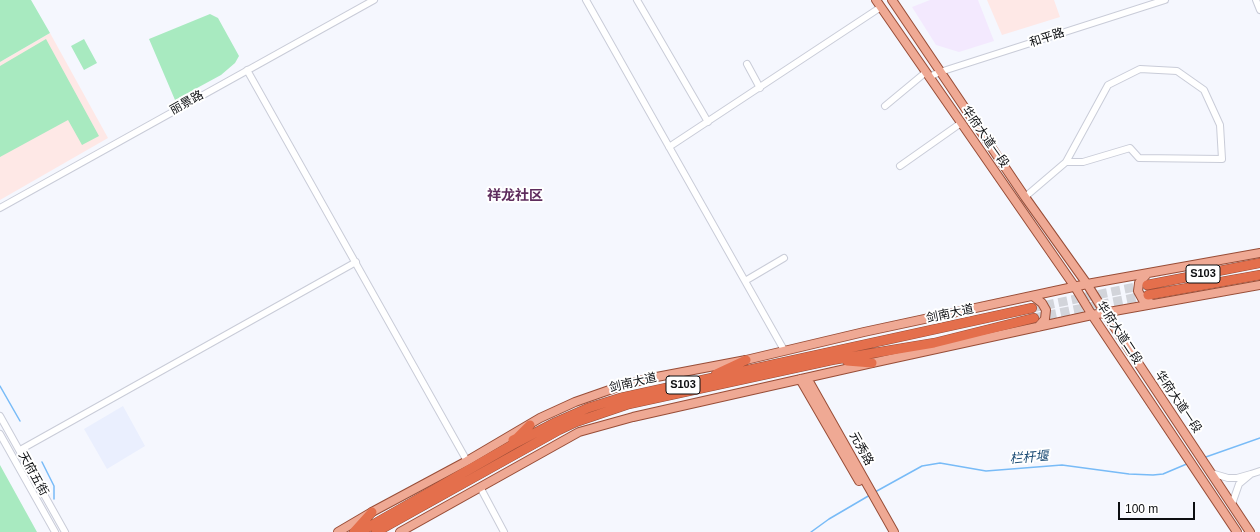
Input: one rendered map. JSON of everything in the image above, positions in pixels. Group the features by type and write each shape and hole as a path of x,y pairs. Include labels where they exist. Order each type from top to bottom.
{"highway":[{"name":"S103","path":"1147,285 1260,263"},
{"name":"S103","path":"1148,295 1260,275"},
{"name":"剑南大道","path":"360,532 556,422 588,408 620,398 1032,308"},
{"name":"剑南大道","path":"376,532 576,422 629,404 832,360 934,343 1034,318"},
{"path":"702,381 746,360"},
{"path":"832,360 872,363"},
{"path":"465,472 517,438 530,425"},
{"path":"354,532 372,512"}],"main road":[{"name":"华府大道一段","path":"876,0 1076,287"},
{"name":"华府大道一段","path":"892,0 1025,197 1087,284 1250,532"},
{"path":"338,532 467,461 540,418 575,402 615,388 646,379 746,360 864,332 1087,284 1260,253"},
{"path":"1146,274 1139,283 1138,292 1143,300 1153,304"},
{"path":"400,532 579,432 633,417 804,378 1092,315 1260,285"},
{"name":"华府大道二段","path":"1076,287 1092,315 1237,532"},
{"path":"1033,296 1042,303 1046,310 1045,319 1038,327"},
{"name":"元秀路","path":"804,378 867,489 888,532"},
{"name":"元秀路","path":"873,501 894,532"}],"street":[{"name":"丽景路","path":"0,208 374,0"},
{"path":"586,0 784,350"},
{"path":"637,0 708,122"},
{"name":"和平路","path":"885,106 927,75 1165,0"},
{"path":"1256,0 1260,10"},
{"path":"669,147 881,7"},
{"path":"747,64 760,88"},
{"path":"1025,197 1066,162 1108,85 1140,69 1177,71 1204,90 1220,125 1222,159 1139,158 1130,148 1083,162 1066,162"},
{"path":"247,70 467,461"},
{"path":"900,166 961,123"},
{"path":"745,281 784,258"},
{"path":"20,450 356,262"},
{"name":"天府五街","path":"0,416 65,532"},
{"name":"天府五街","path":"0,434 55,532"},
{"path":"1211,473 1228,478 1237,478 1260,471"},
{"path":"1232,504 1239,484 1251,474"},
{"path":"480,487 504,532"}],"shaded area":[{"path":"930,0 978,0 994,41 959,52 936,45 912,7"},
{"path":"987,0 1054,0 1060,17 1002,35"},
{"path":"50,33 108,138 0,200 0,62"},
{"path":"123,406 145,446 107,469 84,429"}],"green space":[{"path":"0,0 31,0 50,33 0,62"},
{"path":"210,14 218,18 239,56 235,63 221,75 175,100 149,39"},
{"path":"46,39 99,136 82,145 68,120 0,157 0,66"},
{"path":"84,39 97,63 84,70 71,46"},
{"path":"0,465 37,532 0,532"}],"waterway":[{"path":"0,386 20,421"},
{"name":"栏杆堰","path":"1203,458 1260,438"},
{"path":"42,462 54,486 54,499"},
{"name":"栏杆堰","path":"875,492 922,466 940,463 986,471 1062,465 1129,474 1153,475 1163,474 1189,463"},
{"name":"栏杆堰","path":"811,532 829,519 870,495"}],"tunnel":[{"path":"1032,308 1145,285"},
{"path":"1034,318 1148,295"}],"district":[{"name":"祥龙社区","path":"515,196"}]}
